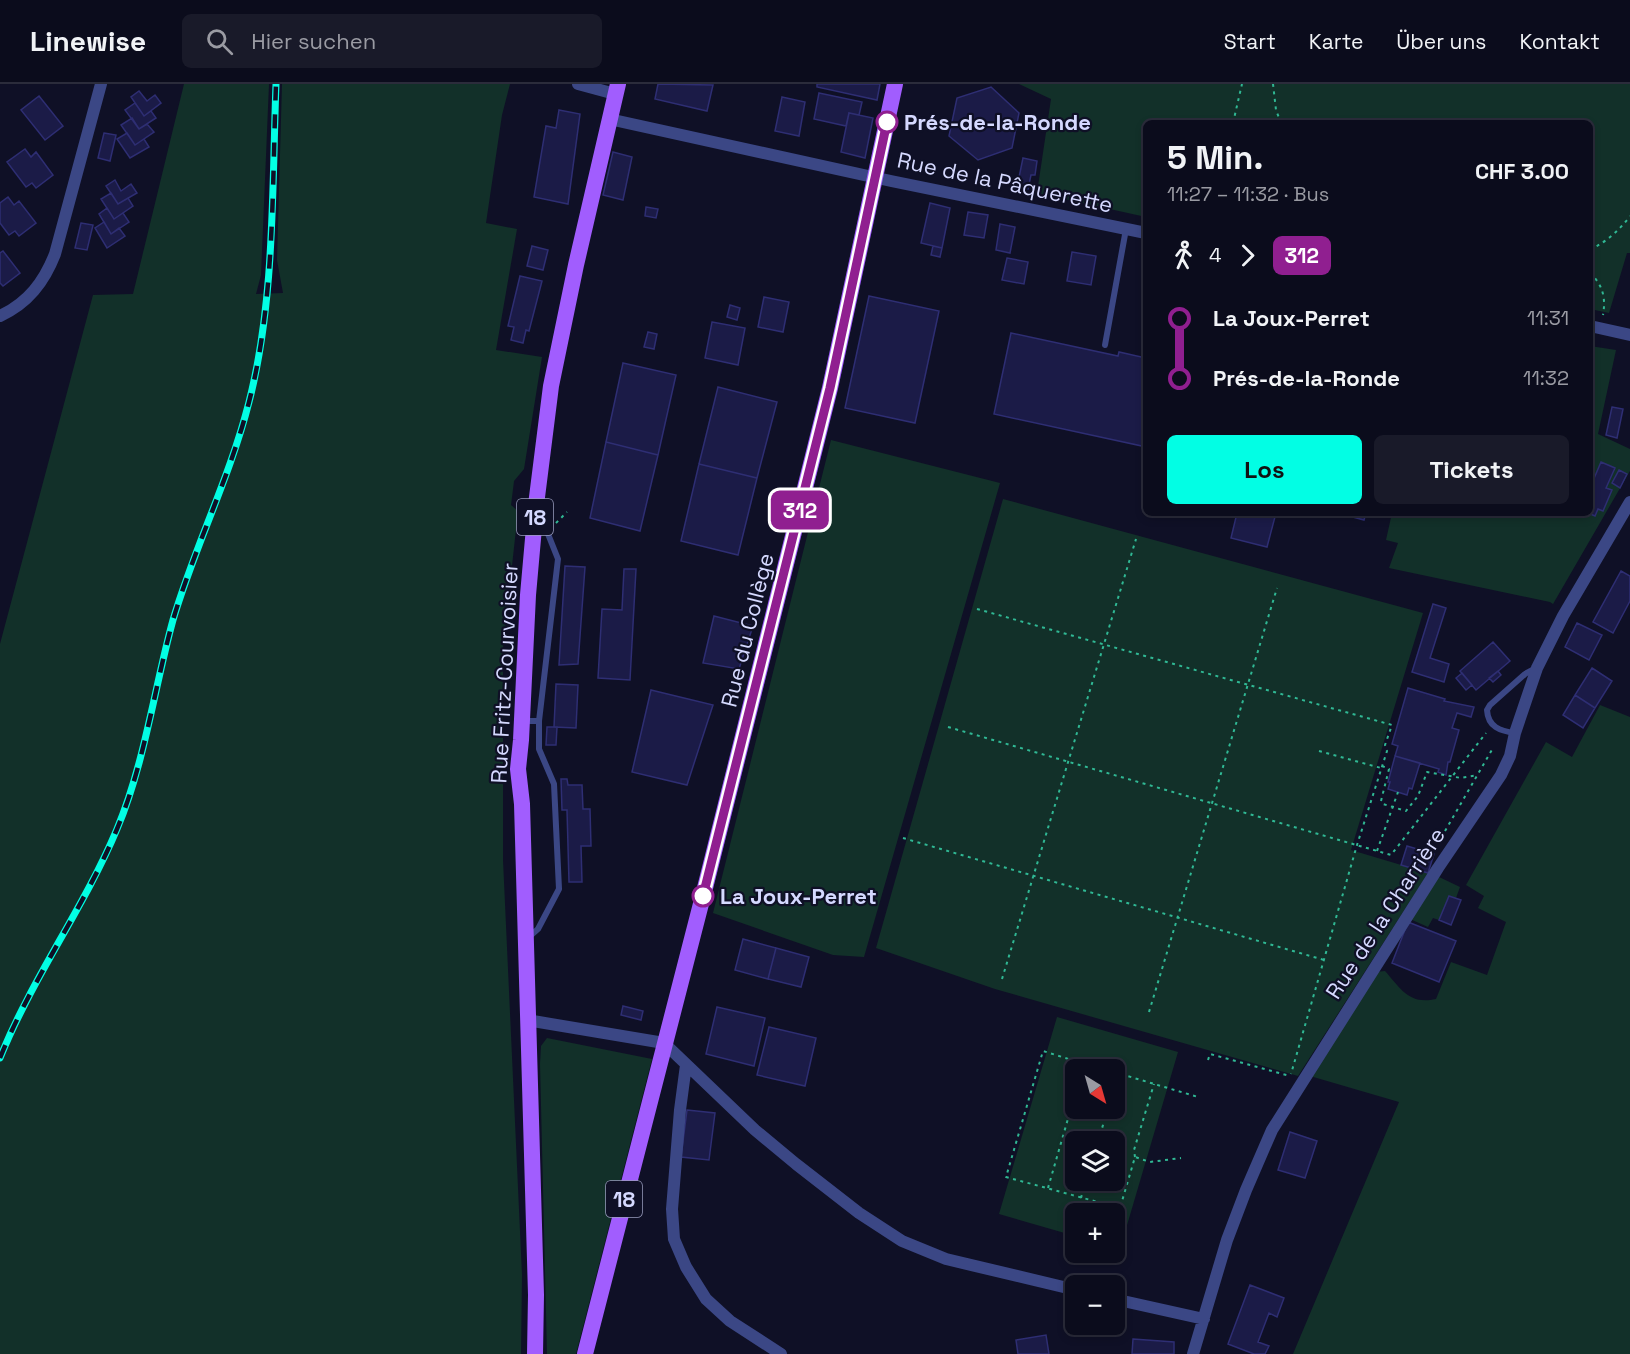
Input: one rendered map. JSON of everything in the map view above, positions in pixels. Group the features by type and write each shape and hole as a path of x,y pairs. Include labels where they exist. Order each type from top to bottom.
{"main road":[{"name":"Rue du Collège","path":"664,1043 827,399 895,84"},
{"name":"Rue Fritz-Courvoisier","path":"527,1020 522,804 518,769 536,506 551,386 616,89"},
{"name":"18","path":"527,1020 536,1295 535,1354"},
{"name":"18","path":"585,1354 664,1043"}],"street":[{"path":"0,316 15,309 32,295 50,268 56,254 101,84"},
{"path":"578,84 616,89"},
{"name":"Rue de la Pâquerette","path":"609,119 1143,232"},
{"path":"1593,327 1630,335"},
{"name":"Rue de la Charrière","path":"1193,1354 1227,1240 1272,1130 1432,877 1501,775 1510,756 1515,733 1537,668 1563,616 1630,502"},
{"path":"527,1020 664,1043 755,1130 858,1213 902,1241 946,1259 1065,1287"},
{"path":"686,1065 672,1209 674,1239 686,1267 705,1299 730,1321 781,1354"},
{"path":"1125,1301 1204,1319"}],"lane":[{"path":"1105,345 1126,229"},
{"path":"524,941 538,929 559,889 555,784 539,749 539,721 558,559 536,506"},
{"path":"1515,733 1504,732 1493,726 1487,710 1525,674 1537,668"},
{"path":"522,721 539,721"}],"path":[{"path":"1234,120 1242,84"},
{"path":"1273,84 1276,110 1280,120"},
{"path":"1593,248 1604,243 1621,228 1630,216"},
{"path":"1593,276 1604,293 1603,317"},
{"path":"548,531 567,512"},
{"path":"1002,979 1136,539"},
{"path":"1149,1012 1277,588"},
{"path":"976,609 1392,725 1385,745 1387,751 1356,845 1289,1077 1210,1054 1208,1060"},
{"path":"948,727 1391,855 1486,733"},
{"path":"1441,839 1493,748"},
{"path":"1319,751 1389,769 1381,801 1383,804 1406,811 1418,796 1427,772 1461,778 1478,775"},
{"path":"1377,851 1398,792"},
{"path":"903,838 1324,960"},
{"path":"1069,1059 1042,1051 1006,1177 1120,1209 1135,1157 1134,1150 1154,1084"},
{"path":"1125,1076 1198,1097"},
{"path":"1048,1188 1068,1119"},
{"path":"1135,1157 1150,1162 1180,1158"},
{"path":"1081,1198 1083,1191"}],"green space":[{"path":"184,84 269,84 261,275 256,294 283,293 277,260 282,84 510,84 502,115 486,223 517,229 496,350 542,357 524,469 514,481 511,505 518,511 503,648 503,860 522,1275 521,1354 0,1354 0,644 93,295 133,294"},
{"path":"1019,84 1630,84 1630,253 1627,253 1609,313 1593,310 1593,120 1143,120 1143,216 1037,193 1051,99"},
{"path":"1593,346 1616,350 1598,434 1630,449 1630,471 1553,604 1389,568 1398,543 1386,540 1391,516 1593,516"},
{"path":"831,440 1000,483 864,957 833,955 713,913"},
{"path":"1003,499 1423,613 1351,850 1428,873 1298,1076 995,989 876,948"},
{"path":"1600,705 1630,717 1630,1354 1293,1354 1399,1102 1310,1076 1376,972 1385,971 1406,994 1419,1000 1436,999 1451,962 1487,975 1506,922 1478,908 1484,896 1466,885 1546,742 1572,757"},
{"path":"1437,876 1460,887 1456,898 1449,896 1439,920 1433,918 1428,927 1410,919"},
{"path":"1057,1017 1178,1052 1125,1232 1125,1203 1065,1203 1065,1233 999,1214"},
{"path":"547,1038 652,1059 576,1354 547,1354 540,1064 541,1046"}],"building":[{"path":"658,84 713,85 707,111 655,99"},
{"path":"817,84 880,84 877,100 817,87"},
{"path":"991,87 1019,113 1012,148 978,160 949,136 957,98"},
{"path":"139,91 147,101 155,95 161,103 144,116 131,97"},
{"path":"819,93 862,102 859,115 849,113 846,126 814,119"},
{"path":"39,96 63,126 45,140 21,110"},
{"path":"782,97 805,102 799,136 775,131"},
{"path":"135,103 144,116 151,111 156,118 139,129 125,110"},
{"path":"559,110 580,114 568,204 534,197 546,126 556,128"},
{"path":"849,113 873,118 865,158 841,152"},
{"path":"132,118 139,129 147,124 154,132 135,145 121,125"},
{"path":"104,133 116,135 110,161 98,158"},
{"path":"127,133 135,145 144,139 149,147 130,158 117,139"},
{"path":"25,149 31,157 36,152 53,175 36,188 32,183 26,187 7,162"},
{"path":"613,152 632,157 623,200 603,195"},
{"path":"1023,158 1037,161 1035,175 1031,175 1028,189 1017,187"},
{"path":"115,180 121,191 131,184 137,193 118,204 106,186"},
{"path":"111,193 118,204 128,198 133,206 114,219 101,199"},
{"path":"8,197 14,205 19,201 36,223 19,236 15,231 9,235 0,223 0,203"},
{"path":"930,203 950,208 942,248 921,243"},
{"path":"646,207 658,209 656,218 645,216"},
{"path":"107,208 114,219 123,213 129,222 111,234 99,214"},
{"path":"968,212 988,215 984,238 964,235"},
{"path":"104,222 111,234 119,228 125,236 107,248 95,228"},
{"path":"81,223 93,225 87,250 75,248"},
{"path":"1000,224 1015,227 1010,253 996,250"},
{"path":"532,246 548,250 543,270 527,266"},
{"path":"933,246 942,248 940,257 931,255"},
{"path":"3,251 20,273 3,286 0,283 0,253"},
{"path":"1072,252 1096,256 1091,285 1067,281"},
{"path":"1007,258 1028,262 1024,284 1002,280"},
{"path":"520,276 542,281 529,331 526,330 523,343 511,340 514,327 508,326"},
{"path":"869,296 939,311 915,423 845,408"},
{"path":"764,297 789,302 783,332 758,327"},
{"path":"730,305 740,308 737,320 727,317"},
{"path":"712,322 745,328 738,365 705,358"},
{"path":"648,332 657,334 654,349 644,347"},
{"path":"1011,333 1118,356 1119,352 1143,357 1142,446 994,414"},
{"path":"623,363 676,375 658,455 606,442"},
{"path":"718,387 777,402 757,478 699,464"},
{"path":"1612,407 1623,409 1617,438 1606,435"},
{"path":"606,442 658,455 640,531 590,518"},
{"path":"1601,462 1615,468 1606,488 1612,490 1603,511 1598,509 1595,516 1593,515 1593,481"},
{"path":"699,464 757,478 738,555 681,541"},
{"path":"1619,470 1627,474 1620,488 1612,483"},
{"path":"1236,516 1275,516 1267,547 1231,538"},
{"path":"1349,516 1365,516 1364,520"},
{"path":"565,566 585,567 578,664 559,665"},
{"path":"624,569 636,569 630,680 598,678 602,609 622,610"},
{"path":"1621,571 1630,576 1630,601 1613,633 1593,622"},
{"path":"1433,604 1446,608 1430,658 1449,664 1444,682 1412,672"},
{"path":"714,616 753,626 739,669 703,663"},
{"path":"1577,623 1602,635 1589,660 1565,647"},
{"path":"1493,642 1510,661 1476,690 1460,671"},
{"path":"1592,668 1612,681 1595,708 1575,695"},
{"path":"1498,671 1501,675 1493,682 1489,678"},
{"path":"1462,673 1472,685 1466,690 1456,678"},
{"path":"556,684 578,685 576,728 554,727"},
{"path":"1408,688 1445,699 1444,701 1474,707 1471,717 1457,713 1452,728 1459,730 1446,775 1438,772 1439,769 1395,756 1398,746 1392,744"},
{"path":"651,690 713,705 687,785 632,772"},
{"path":"1575,695 1595,708 1583,728 1563,715"},
{"path":"547,727 557,727 556,745 546,745"},
{"path":"1395,756 1420,763 1412,789 1409,788 1407,795 1388,789"},
{"path":"561,779 567,779 568,785 582,785 583,809 590,809 591,846 581,846 582,882 569,882 567,810 562,810"},
{"path":"1407,846 1434,854 1428,873 1401,865"},
{"path":"1449,896 1461,900 1451,925 1439,920"},
{"path":"1408,922 1456,941 1439,982 1392,963"},
{"path":"743,939 776,948 768,979 735,970"},
{"path":"776,948 809,957 801,987 768,979"},
{"path":"623,1006 643,1011 641,1020 621,1015"},
{"path":"717,1007 765,1018 754,1066 706,1054"},
{"path":"769,1027 816,1038 805,1086 757,1075"},
{"path":"687,1110 715,1113 709,1160 681,1157"},
{"path":"1290,1132 1317,1141 1305,1178 1278,1170"},
{"path":"1250,1285 1284,1298 1277,1317 1269,1313 1258,1342 1269,1346 1265,1354 1254,1354 1228,1344"},
{"path":"1046,1335 1049,1354 1018,1354 1016,1340"},
{"path":"1133,1339 1174,1342 1174,1354 1132,1354"}],"railway":[{"path":"0,1058 27,1000 104,858 127,804 142,752 173,620 249,402 264,324 268,284 276,84"}],"bus line":[{"name":"312","path":"703,896 830,388 887,122"}],"place":[{"name":"Prés-de-la-Ronde","path":"887,122"},
{"name":"La Joux-Perret","path":"703,896"}]}
